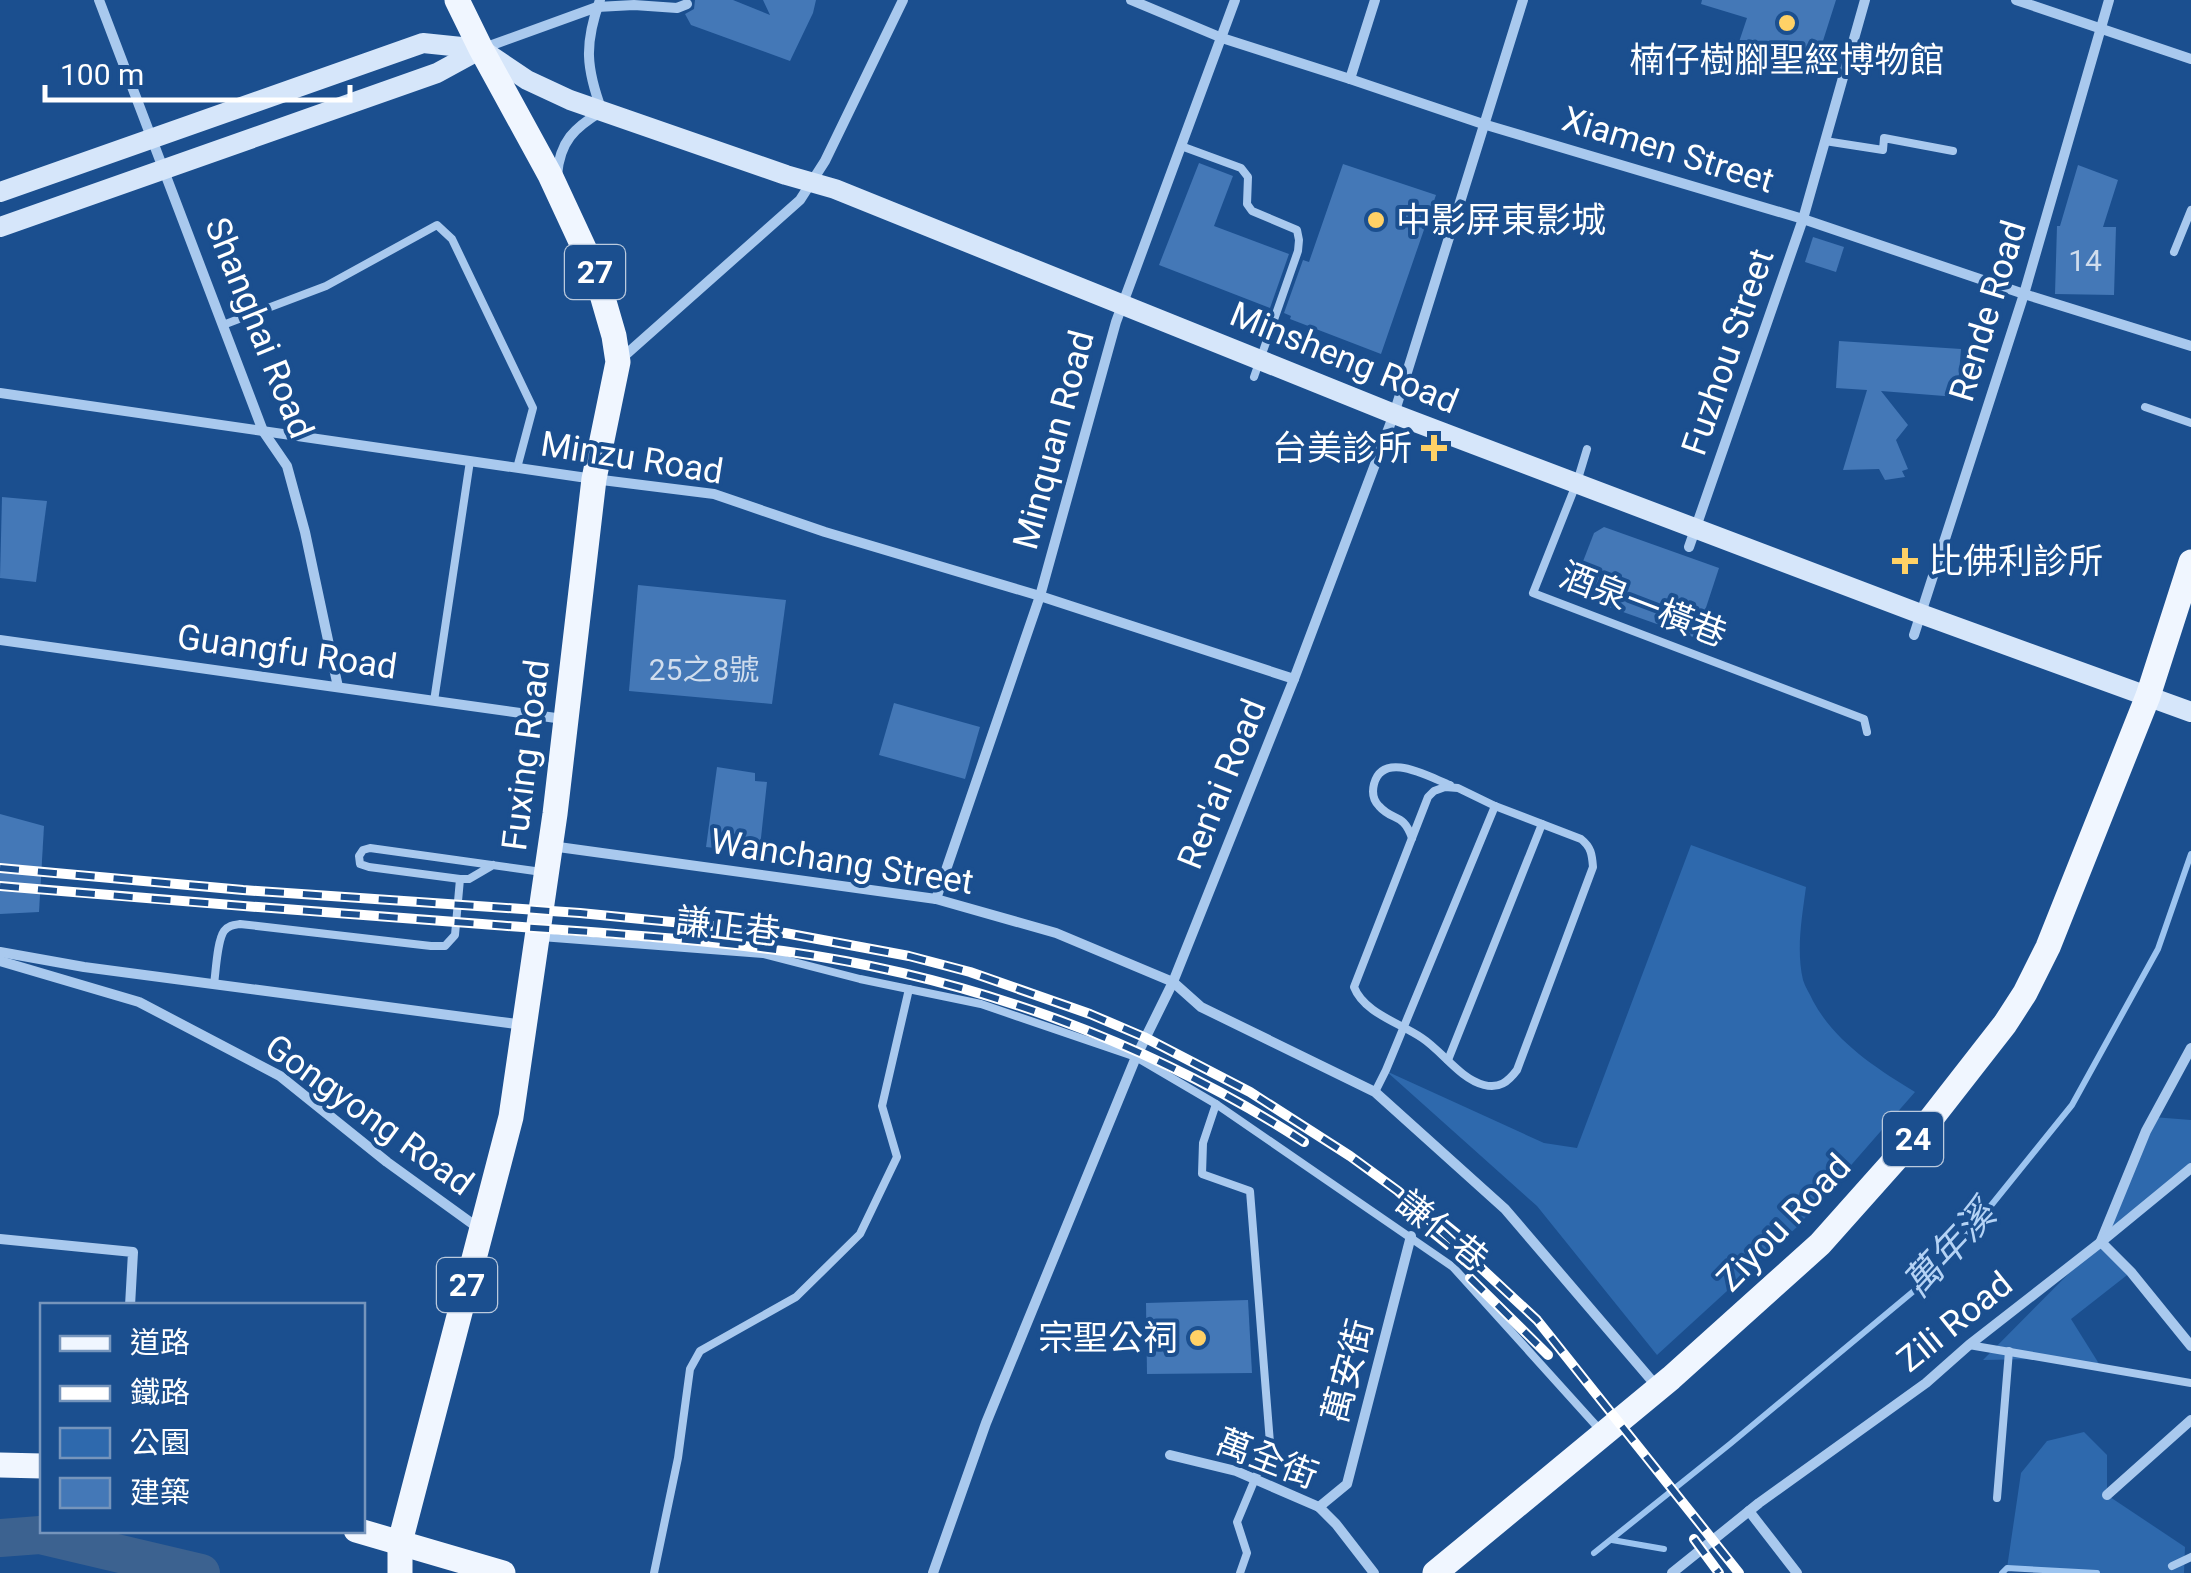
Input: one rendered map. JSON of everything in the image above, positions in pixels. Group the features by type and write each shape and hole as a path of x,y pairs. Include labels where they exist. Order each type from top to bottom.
{"main road":[{"name":"Fuxing Road","path":"400,1573 400,1542 509,1128 550,846 594,479 618,362 596,274 556,188 457,0"},
{"name":"Ziyou Road","path":"1436,1573 1659,1389 1820,1244 1927,1124 2005,1024 2048,947 2148,696 2191,562"},
{"path":"0,1466 40,1466"},
{"path":"365,1532 502,1573"},
{"name":"Fuxing Road","path":"381,1573 400,1542"}],"street":[{"name":"Shanghai Road","path":"99,0 263,431 286,466 305,532 338,687"},
{"path":"618,362 800,200 903,0"},
{"name":"Xiamen Street","path":"1131,0 1222,38 1483,124 1803,219 2191,346"},
{"name":"Minquan Road","path":"936,899 1040,596 1122,306 1236,0"},
{"path":"1350,78 1375,0"},
{"name":"Ren'ai Road","path":"932,1573 986,1424 1136,1057 1173,982 1294,679 1394,414 1522,0"},
{"name":"Fuzhou Street","path":"1693,537 1803,219 1865,0"},
{"path":"2016,0 2191,58"},
{"name":"Rende Road","path":"1914,636 2024,294 2109,0"},
{"path":"556,188 558,158 566,141 602,111 587,55 599,4"},
{"path":"0,227 437,74 480,50 599,4 677,8 687,4"},
{"path":"0,192 424,43 480,50"},
{"name":"Minsheng Road","path":"480,50 527,80 570,100 835,189 1122,306 1257,368 1577,482 1693,537 2191,712"},
{"name":"Minzu Road","path":"0,393 714,494 1294,679"},
{"name":"Guangfu Road","path":"0,640 566,720"},
{"name":"Wanchang Street","path":"550,846 936,899 1056,933 1173,982 1201,1007 1374,1092 1504,1209 1659,1389"},
{"name":"Gongyong Road","path":"0,952 84,967 525,1026"},
{"name":"Gongyong Road","path":"0,961 139,1002 280,1076 387,1162 482,1230"},
{"name":"Zili Road","path":"1672,1573 1749,1511 1926,1383 2101,1242 2146,1131 2191,1048"},
{"path":"2191,1168 2101,1242 2131,1272 2191,1346"},
{"name":"萬安街","path":"1319,1507 1346,1484 1411,1236"},
{"path":"0,1239 132,1252 130,1303"},
{"path":"2107,1495 2191,1420"},
{"name":"萬全街","path":"1170,1455 1236,1471 1319,1507 1374,1573"},
{"path":"1749,1511 1797,1573"}],"lane":[{"path":"1825,141 1883,150 1884,138 1953,151"},
{"path":"1182,146 1241,168 1248,178 1246,204 1297,230 1298,252 1257,368"},
{"path":"2174,252 2191,210"},
{"path":"223,325 326,286 437,225 452,238 532,408 517,468"},
{"path":"2145,407 2191,423"},
{"name":"酒泉一橫巷","path":"1587,449 1533,593 1864,719 1867,732"},
{"path":"434,701 470,461"},
{"path":"1412,838 1408,826 1379,807 1374,799 1378,772 1386,768 1400,767 1458,788 1581,839 1592,855 1593,867 1517,1070 1509,1081 1498,1086 1471,1079 1425,1040 1364,1002 1354,987 1428,797 1445,787 1458,788"},
{"path":"1374,1092 1494,806"},
{"path":"1448,1060 1542,824"},
{"path":"494,865 469,879 460,879 369,867 360,864 359,856 370,848 546,872"},
{"path":"214,984 224,931 240,924 445,946 455,935 460,879"},
{"name":"謙正巷","path":"537,937 763,954 981,1004 1136,1057"},
{"path":"654,1573 678,1458 690,1369 700,1350 796,1297 860,1234 897,1157 882,1106 909,989"},
{"name":"謙仁巷","path":"1136,1057 1216,1104 1452,1267 1604,1434"},
{"path":"1216,1104 1203,1143 1202,1174 1250,1191 1270,1444 1237,1522 1246,1553 1240,1573"},
{"path":"1969,1345 2191,1383"},
{"path":"1997,1498 2009,1351"},
{"path":"2172,1566 2191,1558"}],"green space":[{"path":"1691,845 1806,887 1800,957 1803,980 1813,1001 1845,1041 1915,1092 1797,1227 1657,1355 1537,1206 1386,1071 1544,1143 1577,1148"},
{"path":"2153,1117 2191,1120 2191,1168 2101,1242 2131,1272 2071,1319 2101,1367 2034,1359 1983,1360 2096,1246"},
{"path":"2084,1432 2107,1455 2107,1495 2185,1547 2184,1573 2007,1568 2021,1473 2047,1441"}],"building":[{"path":"695,0 733,0 770,15 763,0 816,0 790,61 691,25 685,14 694,9"},
{"name":"楠仔樹腳聖經博物館","path":"1702,0 1836,0 1814,69 1738,45 1747,18 1701,4"},
{"path":"1199,163 1233,176 1214,226 1289,254 1270,308 1159,265"},
{"path":"1343,164 1436,195 1381,354 1290,319 1284,313 1303,260 1309,262"},
{"path":"2078,165 2118,180 2103,227 2116,227 2114,295 2055,294 2057,226"},
{"path":"1813,237 1844,247 1836,272 1805,262"},
{"path":"1839,341 1961,349 1957,397 1881,391 1908,425 1896,440 1908,469 1902,471 1905,477 1885,480 1879,469 1843,470 1867,390 1836,388"},
{"path":"2,497 47,501 36,582 0,578"},
{"path":"1604,527 1719,568 1696,638 1581,597 1575,582 1594,533"},
{"path":"638,585 786,600 772,704 629,691"},
{"path":"894,703 980,727 965,779 879,755"},
{"path":"717,767 755,773 755,781 767,782 760,847 744,842 742,851 706,847"},
{"path":"0,814 44,826 39,912 0,914"},
{"name":"宗聖公祠","path":"1248,1300 1252,1373 1147,1374 1146,1303"}],"waterway":[{"name":"萬年溪","path":"1594,1553 1939,1270 2072,1105 2158,949 2191,854"},
{"name":"萬年溪","path":"0,1538 40,1535 201,1573"},
{"path":"1612,1540 1664,1549"},
{"path":"2002,1573 2007,1568 2097,1573"}],"railway":[{"path":"0,868 243,890 580,913 785,933 909,956 970,972 1090,1014 1250,1092 1398,1191 1537,1320 1739,1573"},
{"path":"0,886 671,938 852,962 920,977 1054,1018 1183,1073 1304,1142"},
{"path":"1470,1278 1548,1355"},
{"path":"1694,1539 1719,1573"}],"place":[{"name":"楠仔樹腳聖經博物館","path":"1787,23"},
{"name":"中影屏東影城","path":"1376,220"},
{"name":"台美診所","path":"1434,448"},
{"name":"比佛利診所","path":"1905,561"},
{"name":"宗聖公祠","path":"1198,1338"}]}
